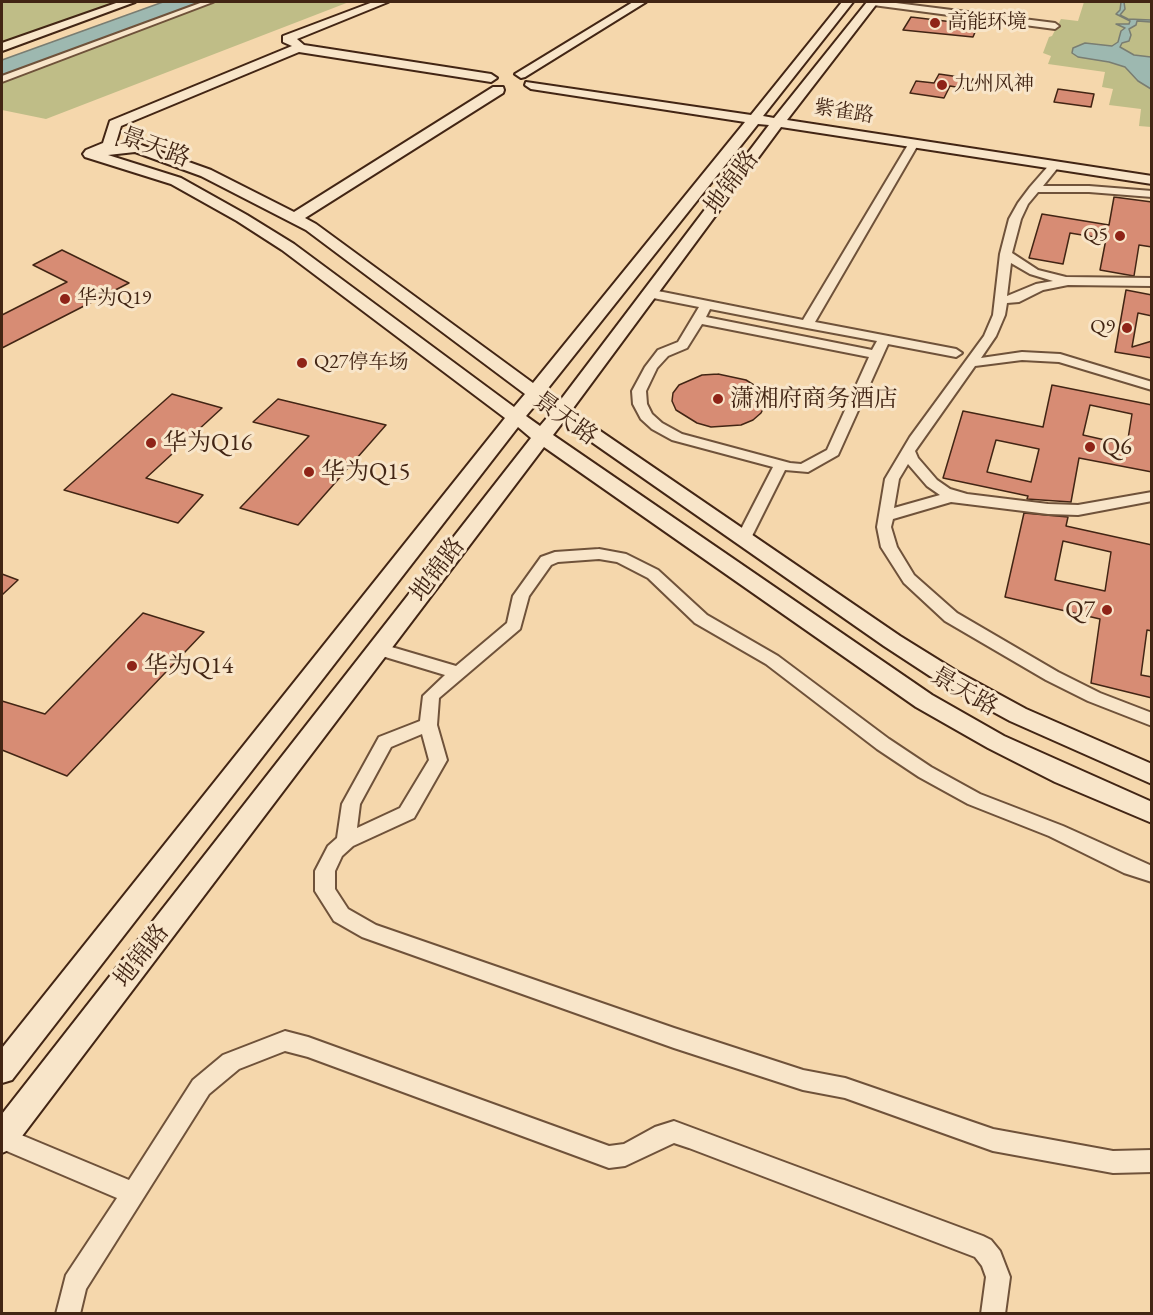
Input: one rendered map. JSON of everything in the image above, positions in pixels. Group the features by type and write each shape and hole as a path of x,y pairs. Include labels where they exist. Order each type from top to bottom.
{"street":[{"path":"2,47 129,2"},
{"path":"2,79 209,2"},
{"path":"298,48 298,44 287,39 382,2"},
{"path":"295,218 506,82 640,2"},
{"name":"地锦路","path":"2,1070 535,393 848,2"},
{"path":"870,2 1055,26"},
{"name":"地锦路","path":"2,1138 561,412 648,293 870,2"},
{"path":"90,154 108,145 115,124 298,48 506,82"},
{"name":"紫雀路","path":"506,82 914,142 1152,180"},
{"path":"807,324 914,142"},
{"name":"景天路","path":"90,154 120,148 136,148 206,173 311,227 561,412 950,678 1018,716 1152,775"},
{"name":"景天路","path":"90,154 176,181 242,218 288,247 541,436 924,701 996,742 1064,775 1152,813"},
{"path":"1055,165 1023,203 1015,219 1006,255 999,315 990,336 915,440 892,479 884,527 889,547 909,579 951,617 1052,676 1094,697 1152,720"},
{"path":"1034,189 1111,190 1152,194"},
{"path":"1006,255 1034,272 1057,279 1079,282"},
{"path":"1001,300 1015,299 1040,287 1079,282 1152,282"},
{"path":"648,293 956,353"},
{"path":"707,304 683,345 663,353 641,383 640,404 646,416 657,426 677,437 781,465 803,469 833,452 884,339"},
{"path":"697,319 876,355"},
{"path":"971,363 1022,356 1060,358 1150,385"},
{"path":"909,452 911,459 932,483 945,492 966,498"},
{"path":"744,539 781,465"},
{"path":"885,516 950,497 1048,509 1077,510 1152,496"},
{"path":"1152,874 1131,867 1056,831 974,799 925,772 883,744 772,660 701,619 652,574 621,558 599,554 555,557 546,561 539,568 521,596 514,625 431,696 428,725 438,760 407,813 346,841 335,851 325,871 325,891 341,915 369,932 674,1038 803,1080 845,1088 993,1140 1113,1162 1152,1161"},
{"path":"378,649 457,672"},
{"path":"346,841 351,804 385,742 428,725"},
{"path":"68,1314 75,1284 201,1087 231,1062 285,1041 308,1047 609,1157 625,1155 646,1146 663,1135 674,1132 983,1248 992,1259 998,1277 993,1314"},
{"path":"2,1138 133,1193"}],"shaded area":[{"path":"2,2 117,2 2,42"},
{"path":"217,2 349,2 46,119 2,110 2,81"},
{"path":"1084,2 1151,2 1151,127 1139,126 1141,109 1109,105 1113,89 1102,87 1105,72 1048,64 1051,56 1043,53 1049,37 1052,36 1061,19 1078,21"}],"water":[{"path":"163,2 206,2 2,78 2,60"},
{"path":"1121,2 1124,2 1125,9 1120,15 1128,19 1151,20 1151,22 1137,21 1136,25 1129,29 1131,35 1129,41 1122,43 1120,47 1134,55 1151,57 1151,89 1138,81 1125,67 1078,57 1072,53 1073,48 1085,43 1112,46 1118,42 1121,31 1125,28 1116,24 1129,24 1130,21 1116,14 1120,10"}],"building":[{"name":"高能环境","path":"911,17 978,25 973,37 903,30"},
{"name":"九州风神","path":"939,74 973,79 968,89 950,86 944,98 910,93 916,81 934,83"},
{"path":"1058,89 1094,94 1091,107 1054,102"},
{"name":"Q5","path":"1114,197 1152,202 1152,247 1139,245 1134,276 1100,270 1106,239 1070,233 1063,264 1029,258 1042,214 1109,225"},
{"name":"华为Q19","path":"62,250 129,283 2,348 2,315 67,282 33,265"},
{"name":"Q9","path":"1126,290 1152,295 1152,316 1138,313 1132,347 1152,341 1152,358 1115,352"},
{"name":"潇湘府商务酒店","path":"718,374 746,380 757,387 763,396 765,405 761,413 753,420 741,425 711,427 697,423 676,410 672,401 673,393 679,385 702,375"},
{"name":"Q6","path":"1052,385 1152,405 1152,472 1079,458 1071,502 1027,499 1028,496 943,478 963,411 1043,427","holes":["1090,405 1132,414 1127,445 1083,435","996,440 1039,449 1031,482 987,472"]},
{"name":"华为Q16","path":"172,394 222,408 146,478 203,495 178,523 64,490"},
{"name":"华为Q15","path":"278,399 386,425 298,525 240,508 309,436 253,422"},
{"name":"Q7","path":"1024,513 1068,517 1066,526 1152,545 1152,631 1147,630 1141,675 1152,677 1152,698 1091,683 1100,619 1005,597","holes":["1063,541 1111,552 1105,591 1055,580"]},
{"path":"2,574 18,580 2,595"},
{"name":"华为Q14","path":"143,613 204,632 67,776 2,750 2,701 45,714"}],"place":[{"name":"高能环境","path":"935,23"},
{"name":"九州风神","path":"942,85"},
{"name":"Q5","path":"1120,236"},
{"name":"华为Q19","path":"65,299"},
{"name":"Q9","path":"1127,328"},
{"name":"Q27停车场","path":"302,363"},
{"name":"潇湘府商务酒店","path":"718,399"},
{"name":"华为Q16","path":"151,443"},
{"name":"Q6","path":"1090,447"},
{"name":"华为Q15","path":"309,472"},
{"name":"Q7","path":"1107,610"},
{"name":"华为Q14","path":"132,666"}]}
